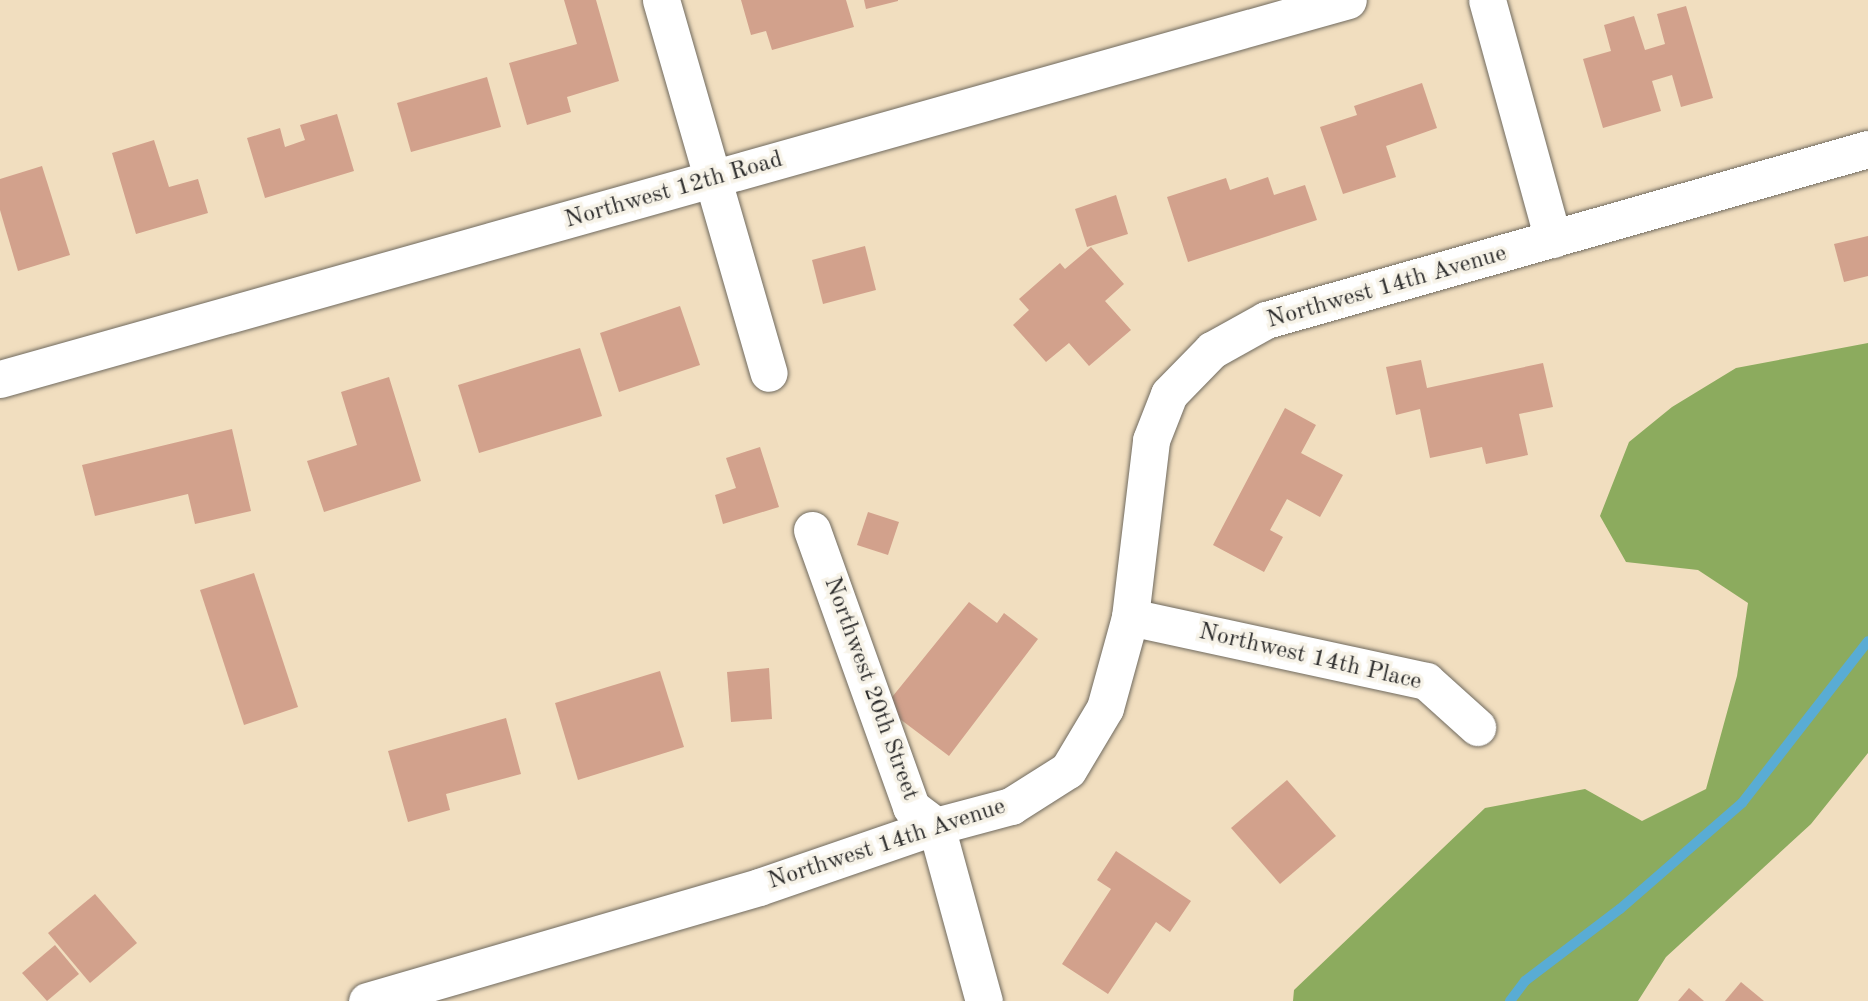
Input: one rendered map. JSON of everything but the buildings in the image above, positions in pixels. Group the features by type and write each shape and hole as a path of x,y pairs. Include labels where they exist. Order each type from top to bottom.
{"street":[{"path":"661,0 769,373"},
{"name":"Northwest 12th Road","path":"0,379 1348,0"},
{"path":"1487,0 1553,239"},
{"name":"Northwest 14th Avenue","path":"368,1001 760,887 936,826 1011,806 1068,770 1105,708 1130,617 1151,440 1168,394 1212,350 1266,320 1868,149"},
{"name":"Northwest 20th Street","path":"812,530 911,807 936,826 984,1001"},
{"name":"Northwest 14th Place","path":"1130,617 1426,681 1477,727"}],"green space":[{"path":"1868,343 1868,753 1811,824 1666,957 1638,1001 1293,1001 1294,990 1485,808 1585,789 1642,821 1706,789 1737,676 1748,603 1698,570 1626,562 1600,516 1629,442 1672,407 1736,368"}],"waterway":[{"path":"1510,1001 1525,981 1620,909 1742,803 1868,641"}]}
